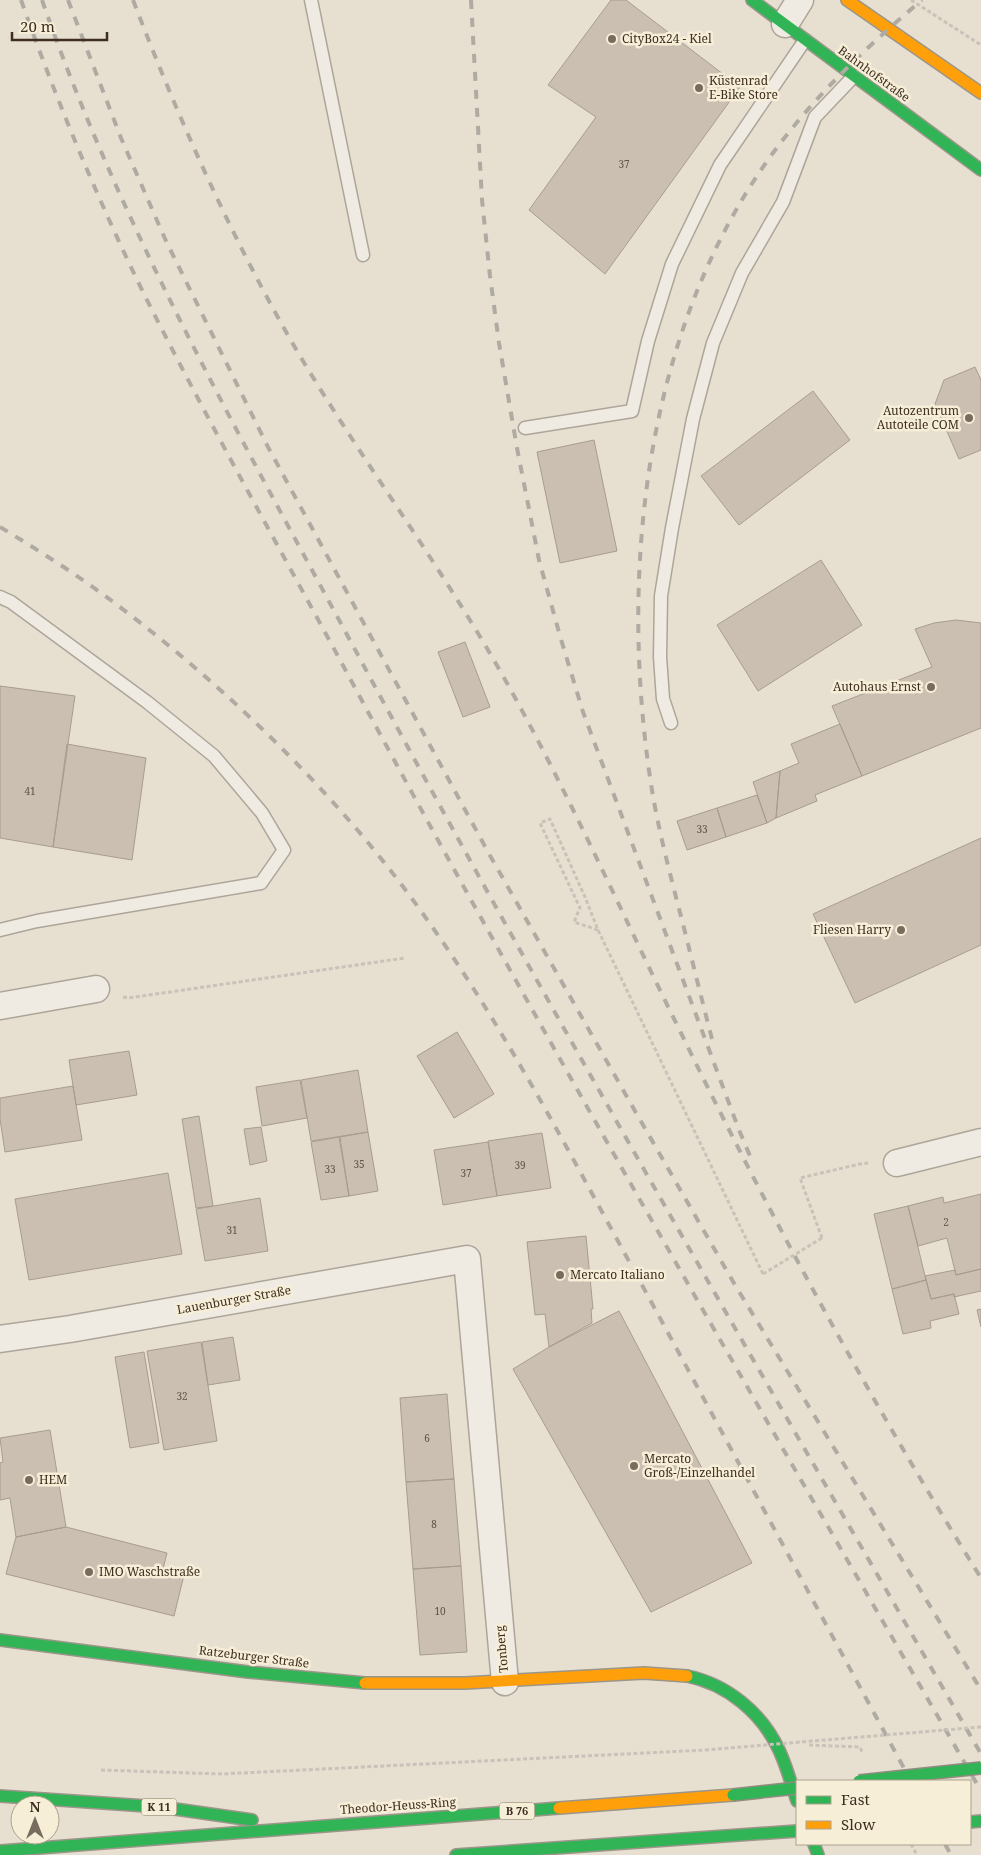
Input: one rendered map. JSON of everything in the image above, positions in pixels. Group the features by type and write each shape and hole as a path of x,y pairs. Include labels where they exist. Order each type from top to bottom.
{"main road":[{"name":"Bahnhofstraße","path":"752,0 981,170"},
{"path":"847,0 936,63 981,92"},
{"name":"Ratzeburger Straße","path":"0,1640 65,1645 283,1676 397,1684 505,1682"},
{"name":"Tonberg","path":"505,1682 641,1674 674,1674 711,1683 750,1709 776,1744 796,1798"},
{"path":"869,1780 981,1768"},
{"name":"Theodor-Heuss-Ring","path":"0,1851 733,1795 796,1788"},
{"name":"K 11","path":"0,1795 161,1807 302,1827"},
{"path":"456,1855 796,1831"}],"street":[{"path":"785,24 800,0"},
{"path":"0,1006 96,989"},
{"path":"897,1163 981,1142"},
{"name":"Lauenburger Straße","path":"0,1339 70,1329 467,1258"},
{"name":"Tonberg","path":"467,1258 505,1682"}],"lane":[{"path":"311,0 363,255"},
{"path":"525,428 632,411 648,341 672,264 720,165 805,40"},
{"path":"671,723 664,698 660,657 661,596 693,419 712,343 742,273 783,202 815,118 854,76"},
{"path":"0,597 11,602 147,702 214,756 262,813 284,850 261,883 38,921 0,930"}],"path":[{"path":"911,0 981,45"},
{"path":"598,930 574,922 580,908 540,823 550,819 598,930 763,1274 822,1238 800,1178 860,1164"},
{"path":"96,989 128,998 405,958"},
{"path":"96,1770 222,1774 705,1750 981,1727"},
{"path":"776,1744 860,1747 864,1755"}],"building":[{"path":"611,0 626,0 740,87 605,274 529,210 596,117 548,85"},
{"path":"975,367 981,380 981,450 959,459 935,404 944,380"},
{"path":"813,391 850,440 739,525 701,476"},
{"path":"594,440 617,551 560,563 537,452"},
{"path":"821,560 862,625 758,691 717,625"},
{"name":"Autohaus Ernst","path":"956,620 981,623 981,728 862,776 832,706 932,667 915,629 934,623"},
{"path":"465,642 490,707 463,717 438,652"},
{"path":"0,686 75,696 53,847 0,838"},
{"path":"840,724 862,776 815,795 817,801 776,818 780,771 799,763 791,744"},
{"path":"67,744 146,758 132,860 53,847"},
{"path":"780,771 776,818 767,823 753,782"},
{"path":"757,795 767,823 726,837 717,808"},
{"path":"717,808 726,837 687,850 677,821"},
{"name":"Fliesen Harry","path":"981,838 981,945 855,1003 813,914"},
{"path":"457,1032 494,1094 454,1118 417,1056"},
{"path":"129,1051 137,1095 76,1105 69,1060"},
{"path":"358,1070 368,1132 311,1141 301,1080"},
{"path":"300,1080 307,1118 262,1126 256,1087"},
{"path":"73,1086 82,1140 5,1152 0,1119 0,1098"},
{"path":"199,1116 213,1206 196,1208 182,1119"},
{"path":"261,1127 267,1161 250,1165 244,1129"},
{"path":"368,1132 378,1191 349,1196 340,1137"},
{"path":"542,1133 551,1188 497,1196 488,1141"},
{"path":"339,1137 349,1196 321,1200 311,1142"},
{"path":"488,1142 497,1196 443,1205 434,1150"},
{"path":"168,1173 182,1254 29,1280 15,1199"},
{"path":"981,1194 981,1269 956,1275 947,1238 918,1246 908,1206 943,1197 944,1203"},
{"path":"260,1198 268,1251 205,1261 196,1209"},
{"path":"908,1206 926,1280 892,1289 874,1214"},
{"name":"Mercato Italiano","path":"586,1236 593,1309 591,1309 592,1323 549,1347 545,1314 535,1315 527,1242"},
{"path":"981,1269 981,1291 954,1297 954,1294 931,1299 925,1276 955,1270 956,1275"},
{"path":"926,1280 931,1299 954,1294 959,1314 930,1321 931,1328 903,1334 892,1289"},
{"path":"981,1309 981,1327 977,1310"},
{"name":"Mercato Groß-/Einzelhandel","path":"619,1311 752,1563 651,1612 513,1369 549,1347"},
{"path":"233,1337 240,1380 208,1385 202,1342"},
{"path":"201,1342 217,1441 164,1450 147,1351"},
{"path":"144,1352 159,1443 130,1448 115,1357"},
{"path":"447,1394 454,1479 406,1482 400,1398"},
{"name":"HEM","path":"50,1430 66,1527 16,1537 10,1498 0,1500 0,1463 3,1462 0,1438"},
{"path":"454,1479 461,1566 413,1569 406,1482"},
{"name":"IMO Waschstraße","path":"66,1527 167,1553 163,1569 184,1575 174,1616 6,1574 16,1537"},
{"path":"461,1566 467,1652 420,1655 413,1569"}],"railway":[{"path":"21,0 48,74 109,221 167,340 217,435 579,1093 981,1791"},
{"path":"42,0 74,86 109,170 147,253 187,335 272,497 434,795 588,1071 981,1754"},
{"path":"68,0 121,138 166,241 268,447 488,852 635,1111 735,1285 981,1690"},
{"path":"133,0 188,134 250,266 273,309 323,394 462,607 513,694 578,820 660,991 787,1241 862,1378 981,1578"},
{"path":"471,0 482,200 490,276 517,448 539,560 583,712 750,1156"},
{"path":"712,1039 659,828 651,784 642,702 638,618 642,533 653,448 672,366 699,286 736,211 782,141 797,122 830,85 884,33 922,0"},
{"path":"0,527 57,562 98,591 146,627 213,683 277,743 337,806 405,889 477,995 543,1105 910,1780"},
{"path":"946,1845 951,1855"}],"traffic: fast":[{"path":"752,0 981,170"},
{"path":"0,1640 248,1672 365,1683"},
{"path":"687,1676 702,1680 729,1693 753,1712 772,1737 779,1750 796,1798"},
{"path":"868,1780 981,1768"},
{"path":"733,1795 796,1788"},
{"path":"0,1796 161,1807 252,1820"},
{"path":"0,1851 559,1808"},
{"path":"971,1822 981,1821"},
{"path":"456,1855 796,1831"},
{"path":"814,1845 818,1855"}],"traffic: slow":[{"path":"847,0 981,93"},
{"path":"365,1683 465,1683 644,1673 687,1676"},
{"path":"559,1808 733,1795"}],"place":[{"name":"CityBox24 - Kiel","path":"612,39"},
{"name":"Küstenrad E-Bike Store","path":"699,88"},
{"name":"Autozentrum Autoteile COM","path":"969,418"},
{"name":"Autohaus Ernst","path":"931,687"},
{"name":"Fliesen Harry","path":"901,930"},
{"name":"Mercato Italiano","path":"560,1275"},
{"name":"Mercato Groß-/Einzelhandel","path":"634,1466"},
{"name":"HEM","path":"29,1480"},
{"name":"IMO Waschstraße","path":"89,1572"}]}
